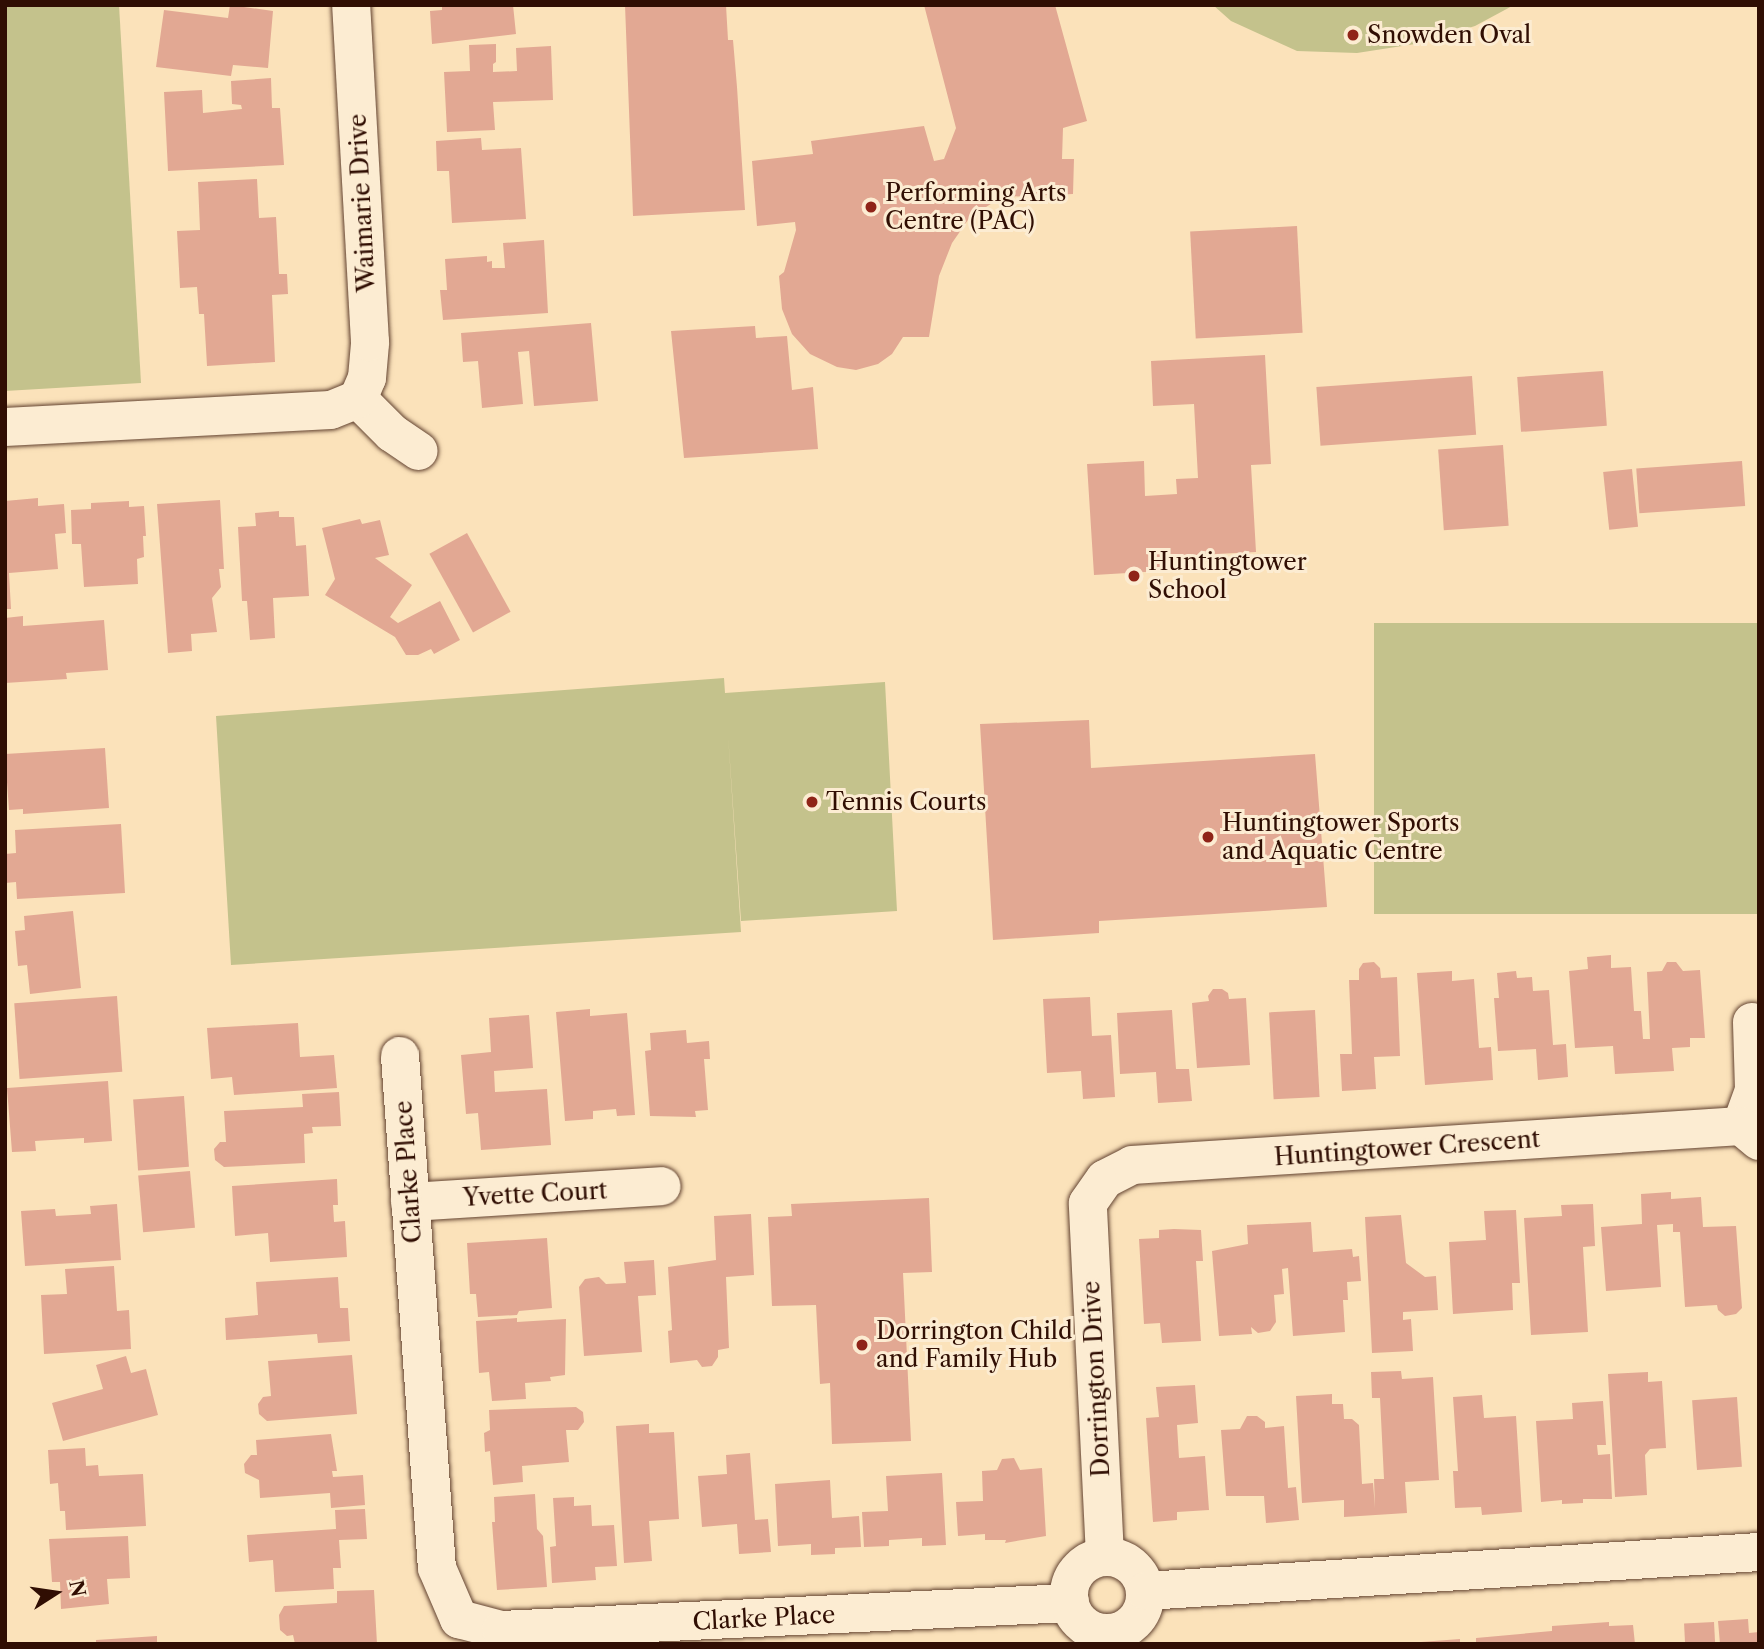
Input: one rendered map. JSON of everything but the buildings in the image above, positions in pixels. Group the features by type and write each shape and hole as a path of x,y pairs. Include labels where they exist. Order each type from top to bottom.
{"street":[{"name":"Waimarie Drive","path":"351,5 370,342 367,377 358,399"},
{"path":"5,427 331,410 358,399 392,433 419,452"},
{"name":"Huntingtower Crescent","path":"1088,1203 1105,1179 1132,1165 1750,1134 1754,1090 1752,1021"},
{"name":"Clarke Place","path":"400,1056 437,1568 455,1632 1070,1603"},
{"name":"Yvette Court","path":"410,1202 661,1186"},
{"name":"Dorrington Drive","path":"1088,1203 1105,1556"},
{"path":"1146,1591 1759,1552"},
{"path":"1105,1556 1131,1564 1139,1574 1146,1591 1139,1616 1130,1626 1109,1639 1084,1625 1070,1603 1071,1581 1078,1570 1088,1561 1105,1556"}],"shaded area":[{"path":"5,5 119,5 141,383 5,391"},
{"name":"Snowden Oval","path":"1213,5 1514,5 1475,26 1415,44 1357,53 1297,51 1231,21"},
{"path":"1374,623 1759,623 1759,914 1374,914"},
{"path":"724,678 725,693 885,682 897,911 741,921 728,734 741,932 231,965 216,716"}],"place":[{"name":"Snowden Oval","path":"1353,35"},
{"name":"Performing Arts Centre (PAC)","path":"871,207"},
{"name":"Huntingtower School","path":"1134,576"},
{"name":"Tennis Courts","path":"812,802"},
{"name":"Huntingtower Sports and Aquatic Centre","path":"1208,837"},
{"name":"Dorrington Child and Family Hub","path":"862,1345"}]}
